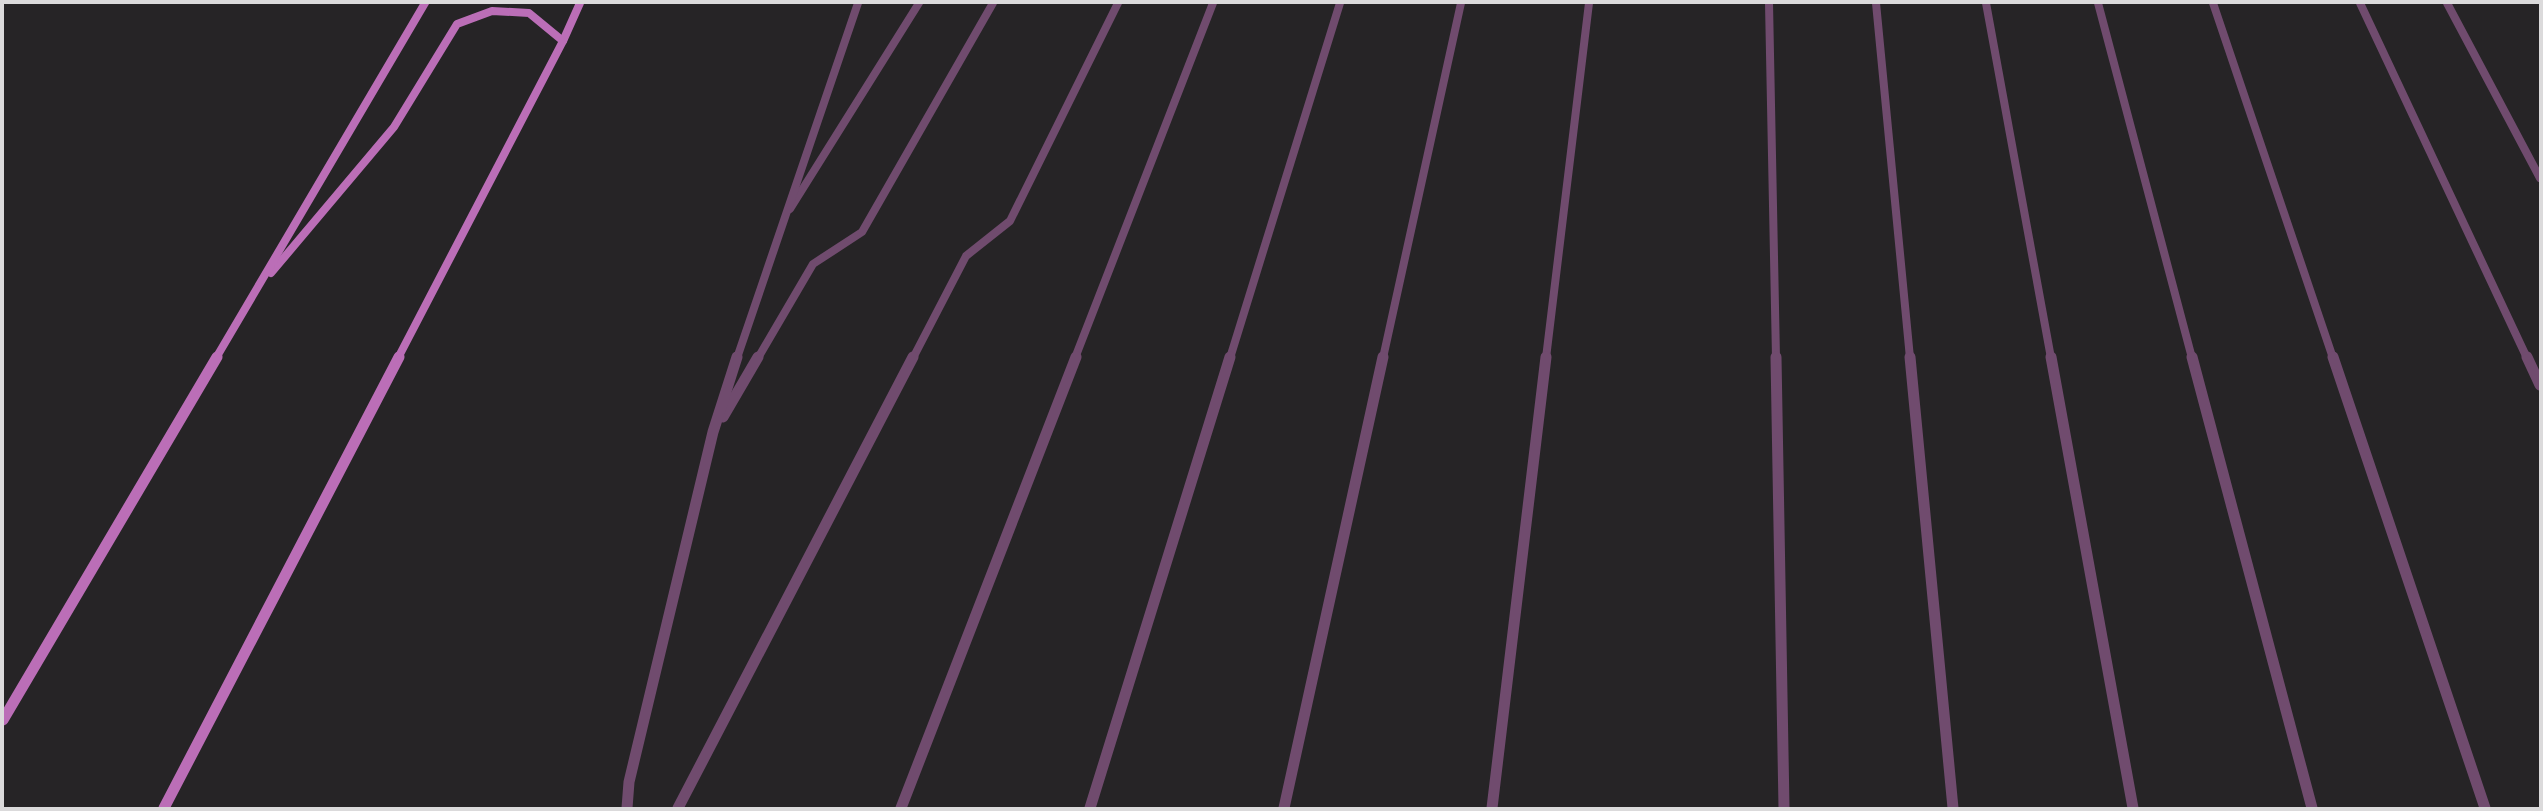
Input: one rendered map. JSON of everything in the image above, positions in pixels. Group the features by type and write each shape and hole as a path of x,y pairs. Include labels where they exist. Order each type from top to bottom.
{"main road":[{"path":"3,720 425,3"},
{"path":"164,808 562,41 580,3"},
{"path":"253,295 394,128 458,24 492,11 529,13 562,41"}],"lane":[{"path":"627,808 629,782 714,432 781,224 858,3"},
{"path":"781,224 919,3"},
{"path":"714,432 813,264 862,232 993,3"},
{"path":"678,808 966,256 1010,221 1118,3"},
{"path":"900,808 1213,3"},
{"path":"1090,808 1340,3"},
{"path":"1284,808 1461,3"},
{"path":"1492,808 1589,3"},
{"path":"1769,3 1784,808"},
{"path":"1876,3 1953,808"},
{"path":"1986,3 2134,808"},
{"path":"2098,3 2312,808"},
{"path":"2213,3 2485,808"},
{"path":"2360,3 2540,385"},
{"path":"2447,3 2540,178"}]}
